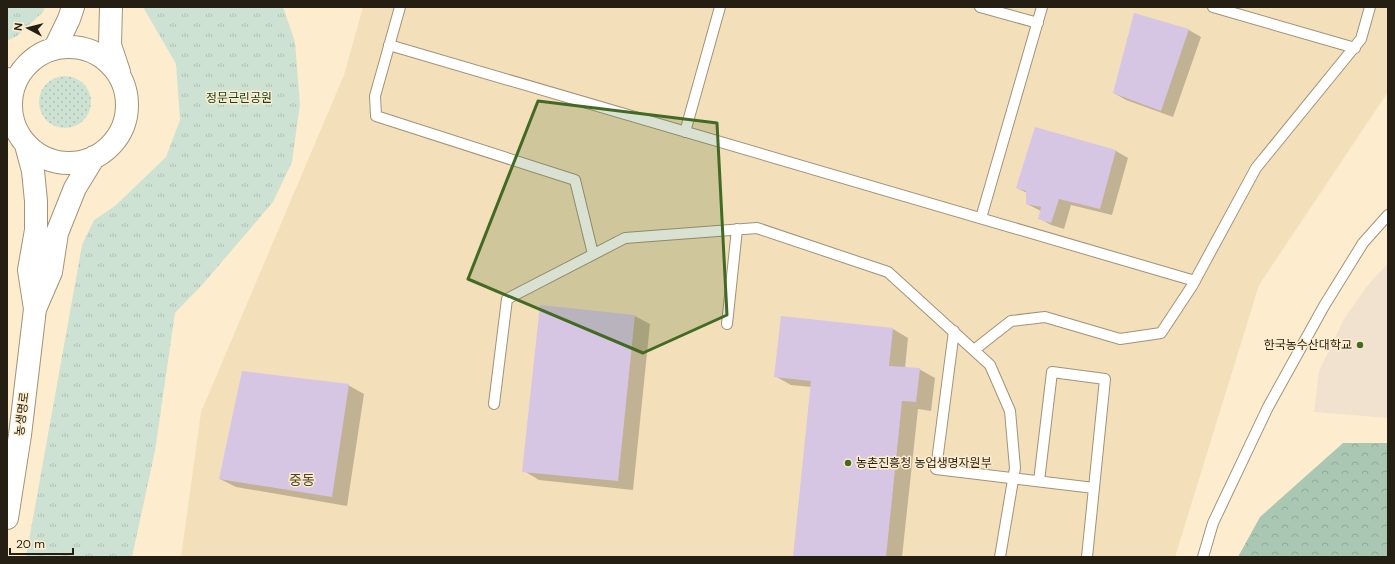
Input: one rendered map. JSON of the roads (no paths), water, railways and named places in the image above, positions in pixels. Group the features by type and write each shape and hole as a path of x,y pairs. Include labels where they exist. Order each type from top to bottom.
{"street":[{"path":"55,48 74,7"},
{"path":"111,7 110,45 121,77 127,95 126,114 120,132 108,148 94,157 74,163 44,158 26,145 11,125 11,79 39,54 55,48 74,46 93,51 109,62 121,77"},
{"path":"26,145 33,171 36,201 36,230 28,270 35,309"},
{"path":"35,309 51,272 57,233 74,188 94,157"},
{"name":"농생명로","path":"7,518 20,435 35,309"}],"lane":[{"path":"400,7 375,96 376,116 574,180 593,254"},
{"path":"685,132 720,7"},
{"path":"980,7 1038,23"},
{"path":"982,218 1042,7"},
{"path":"1213,7 1355,48"},
{"path":"974,350 1012,321 1045,317 1120,339 1161,333 1195,281 1256,168 1361,39 1370,7"},
{"path":"389,45 1195,281"},
{"path":"1203,557 1213,523 1272,400 1324,306 1363,243 1388,215"},
{"path":"494,404 507,298 625,238 757,228 888,272 990,365 1010,411 1015,468 1000,557"},
{"path":"727,324 737,229"},
{"path":"954,331 936,469 1094,488"},
{"path":"1039,481 1052,372 1105,379 1086,557"}],"place":[{"name":"한국농수산대학교","path":"1360,345"},
{"name":"농촌진흥청 농업생명자원부","path":"848,463"}],"district":[{"name":"중동","path":"302,480"}],"park label":[{"name":"정문근린공원","path":"239,98"}]}
